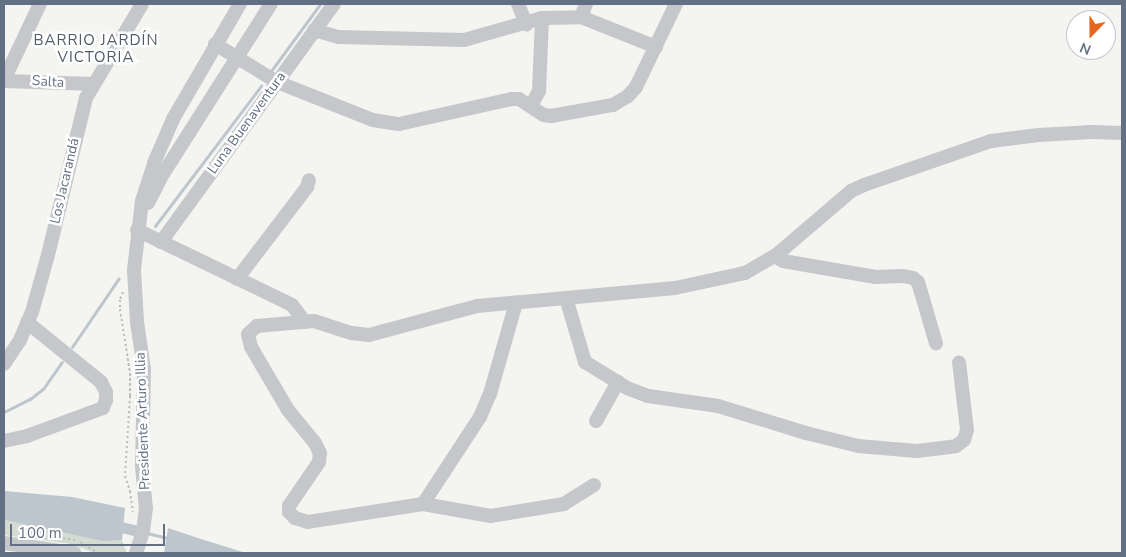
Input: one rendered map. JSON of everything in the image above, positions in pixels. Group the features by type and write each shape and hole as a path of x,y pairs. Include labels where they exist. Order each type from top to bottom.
{"street":[{"path":"4,81 40,4"},
{"name":"Los Jacarandá","path":"4,364 20,340 48,255 84,104 93,84 142,4"},
{"name":"Presidente Arturo Illia","path":"136,553 143,532 146,509 142,467 145,395 134,285 138,226 142,202 163,142 215,44 240,4"},
{"name":"Presidente Arturo Illia","path":"138,226 163,174 271,4"},
{"name":"Luna Buenaventura","path":"161,242 334,4"},
{"path":"518,4 526,24"},
{"path":"215,44 277,82 373,120 399,124 512,98 519,99 544,115 551,116 613,105 628,96 636,88 676,4"},
{"path":"314,30 338,37 464,40 542,18 583,10 656,47"},
{"path":"531,106 539,91 542,18"},
{"name":"Salta","path":"4,81 93,84"},
{"path":"594,484 564,504 491,516 423,504 308,522 295,518 289,512 289,506 319,462 320,453 315,443 288,410 251,347 248,334 257,326 314,321 352,333 369,335 477,306 675,288 745,273 775,256 844,197 864,185 992,141 1039,135 1092,132 1122,133"},
{"path":"237,279 307,187 309,180"},
{"path":"138,226 161,242 292,305 304,322"},
{"path":"775,256 782,261 876,277 904,276 913,278 918,282 936,343"},
{"path":"566,298 585,362 618,382 648,396 718,406 806,433 858,446 917,451 956,446 964,440 967,430 959,362"},
{"path":"423,504 480,417 490,394 516,303"},
{"path":"4,441 27,436 103,408 106,400 106,392 101,382 27,322"},
{"path":"596,421 618,382"},
{"path":"4,543 74,553"}],"shaded area":[{"path":"4,491 72,497 125,508 122,540 103,541 4,520"},
{"path":"4,520 103,540 122,540 126,553 94,553 71,544 4,535"},
{"path":"168,528 201,539 246,553 164,553"}],"waterway":[{"path":"271,71 320,4"},
{"path":"155,226 261,86"},
{"path":"72,347 119,278"},
{"path":"4,412 30,399 43,389 62,362"},
{"path":"108,524 143,532"},
{"path":"147,533 167,538"}],"district":[{"name":"BARRIO JARDÍN VICTORIA","path":"96,48"}]}
